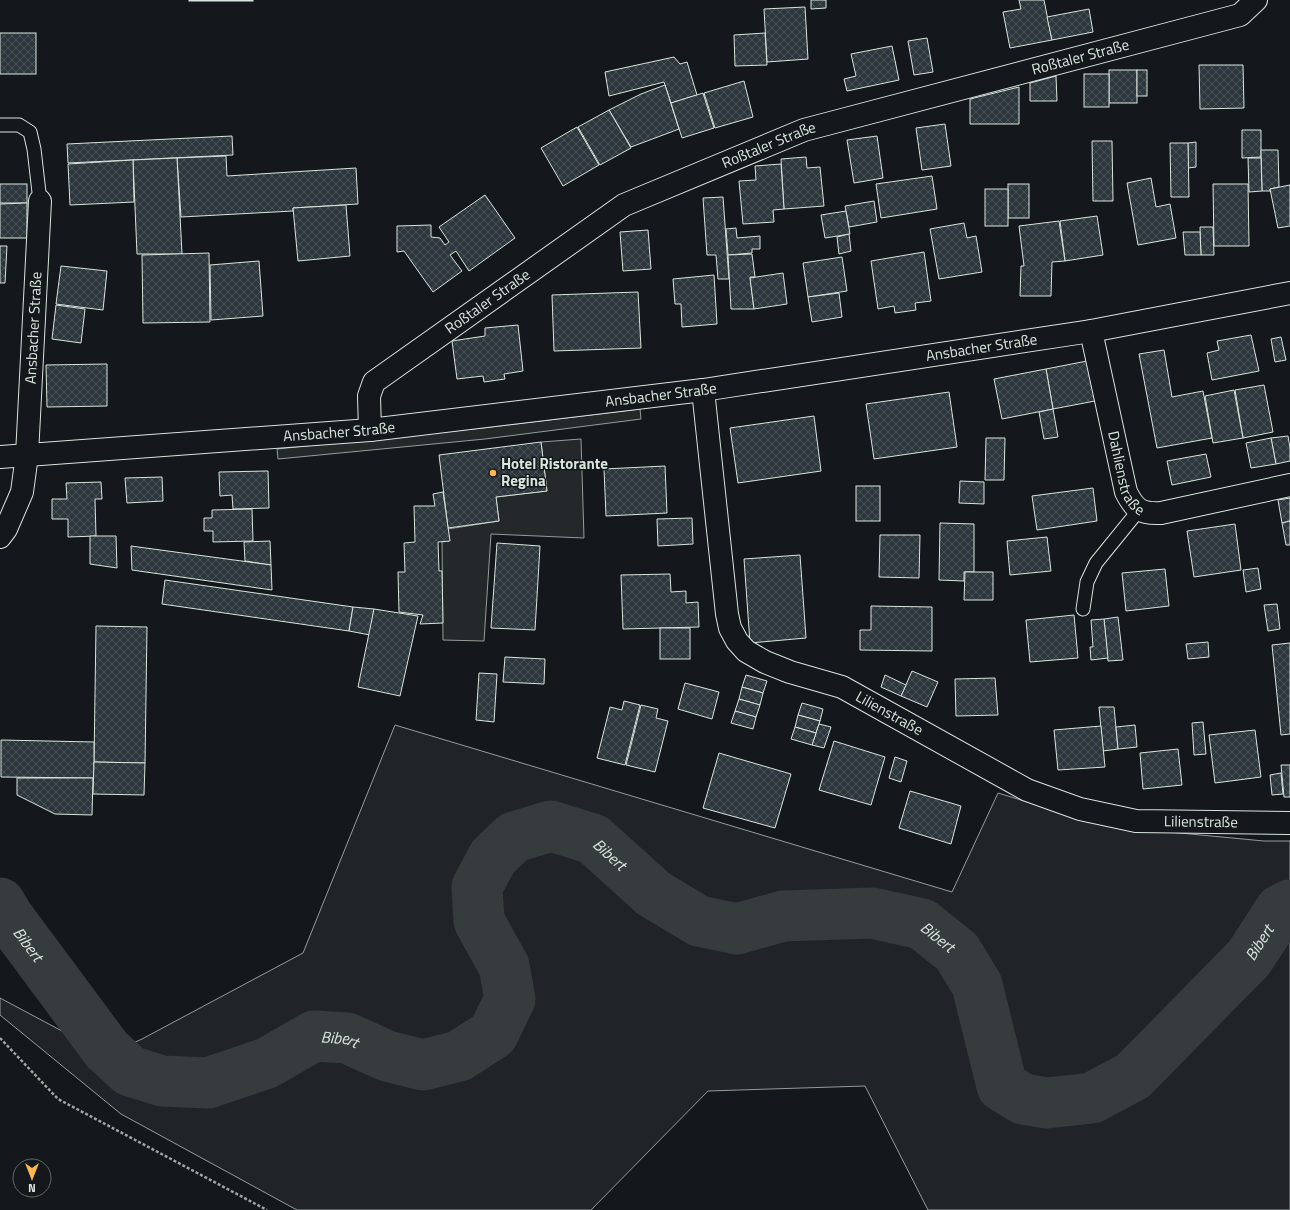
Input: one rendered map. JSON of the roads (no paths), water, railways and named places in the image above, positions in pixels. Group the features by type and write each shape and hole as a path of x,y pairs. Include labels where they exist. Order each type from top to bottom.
{"street":[{"name":"Roßtaler Straße","path":"370,430 370,396 374,382 624,205 804,130 1240,15 1256,0"},
{"name":"Ansbacher Straße","path":"27,455 40,201"},
{"name":"Ansbacher Straße","path":"0,456 370,430 703,390 1091,331 1290,293"},
{"name":"Dahlienstraße","path":"1091,331 1126,492 1131,502 1139,510 1149,513 1161,513 1290,485"},
{"name":"Lilienstraße","path":"703,390 727,614 730,628 737,641 746,651 765,662 790,672 842,687 1027,790 1080,809 1136,821 1290,823"},
{"path":"0,537 6,529 22,492 27,455"}],"lane":[{"path":"0,125 19,125 30,132 34,149 40,201"},
{"path":"1083,609 1087,582 1096,563 1139,510"}],"waterway":[{"name":"Bibert","path":"0,903 9,918 107,1050 130,1071 162,1081 208,1083 267,1063 314,1036 347,1038 387,1056 423,1065 459,1056 493,1034 510,999 504,966 479,921 477,887 493,857 514,837 551,826 593,839 654,894 699,921 737,929 783,916 872,913 922,924 957,952 977,985 1002,1086 1023,1099 1047,1103 1092,1098 1133,1076 1249,958 1280,910 1290,905"}],"place":[{"name":"Hotel Ristorante Regina","path":"493,473"}]}
